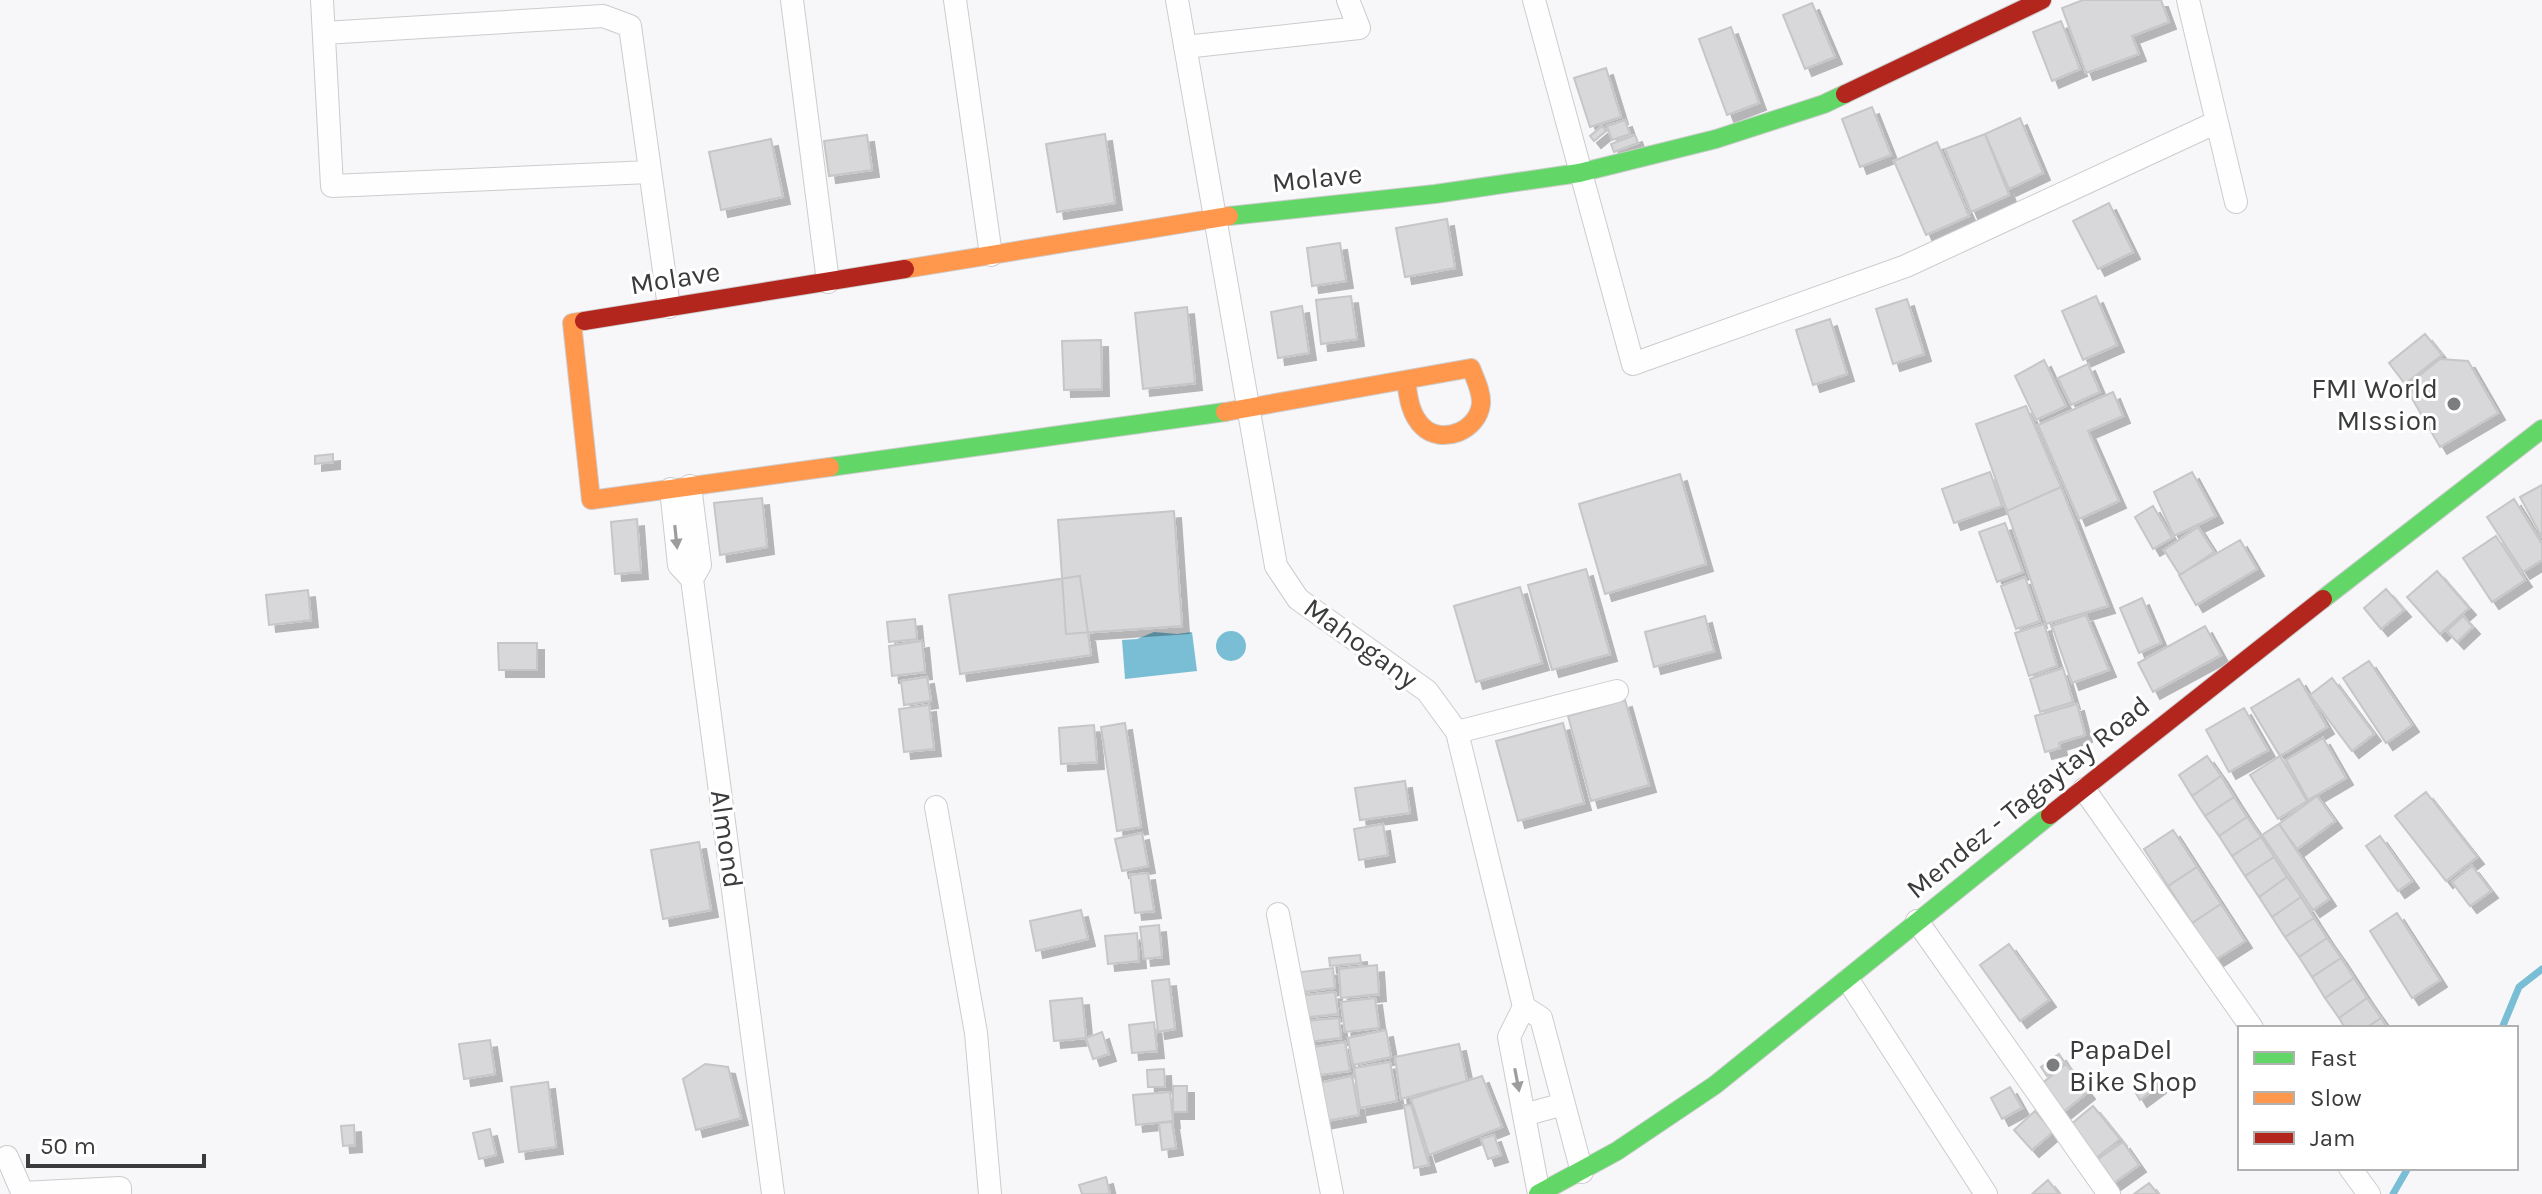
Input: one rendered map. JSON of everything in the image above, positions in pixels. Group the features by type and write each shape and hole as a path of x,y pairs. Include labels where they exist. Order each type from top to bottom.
{"street":[{"path":"322,0 332,186 649,172"},
{"path":"792,0 828,282"},
{"path":"955,0 991,255"},
{"name":"Mahogany","path":"1177,0 1276,566 1298,599 1427,691 1457,732 1524,1007 1541,1018 1582,1172"},
{"path":"1185,47 1359,28 1348,0"},
{"path":"1534,0 1633,364 1906,266 2217,122"},
{"path":"2188,0 2236,202"},
{"name":"Molave","path":"681,488 591,500 572,323 1215,218 1435,194 1579,173 1716,139 1824,104 2031,2"},
{"path":"324,33 603,16 630,26 669,307"},
{"path":"681,488 1247,409 1471,368 1480,391 1481,406 1475,419 1454,434 1440,436 1425,430 1414,416 1406,380"},
{"name":"Mendez - Tagaytay Road","path":"1539,1194 1582,1172 1685,1107 2542,429"},
{"name":"Almond","path":"681,488 700,565 692,579 773,1194"},
{"path":"1457,732 1617,691"},
{"path":"2084,789 2251,1026"},
{"path":"936,807 976,1033 990,1194"},
{"path":"1278,914 1332,1194"},
{"path":"1917,921 2109,1194"},
{"path":"1848,980 1986,1194"},
{"path":"1524,1007 1509,1037 1539,1194"},
{"path":"1524,1115 1564,1104"},
{"path":"7,1157 22,1194 120,1188 120,1194"},
{"path":"2351,1170 2369,1194"}],"water":[{"path":"1231,631 1242,635 1246,646 1242,657 1231,661 1220,657 1216,646 1220,635"},
{"path":"1154,632 1192,632 1197,671 1125,679 1122,640 1137,639"}],"building":[{"path":"2083,0 2161,0 2169,22 2132,36 2139,54 2086,73 2062,8"},
{"path":"1812,3 1835,57 1805,69 1783,15"},
{"path":"2061,21 2080,69 2052,81 2033,32"},
{"path":"1731,27 1759,103 1727,115 1699,39"},
{"path":"1606,68 1621,117 1590,127 1574,78"},
{"path":"1872,107 1891,155 1860,167 1842,119"},
{"path":"2020,118 2043,173 2009,189 1985,134"},
{"path":"1625,120 1630,134 1612,140 1607,126"},
{"path":"1602,126 1606,131 1594,141 1590,136"},
{"path":"1105,134 1115,203 1057,212 1046,144"},
{"path":"1985,134 2009,195 1971,212 1945,149"},
{"path":"867,135 872,170 829,176 824,141"},
{"path":"1635,135 1638,143 1614,152 1611,144"},
{"path":"771,139 783,197 721,210 709,152"},
{"path":"1937,142 1969,216 1926,235 1894,161"},
{"path":"2109,203 2133,252 2098,269 2073,221"},
{"path":"1447,219 1455,268 1405,277 1396,228"},
{"path":"1340,243 1346,281 1312,286 1307,248"},
{"path":"1351,296 1357,339 1321,344 1316,300"},
{"path":"2096,296 2117,345 2083,360 2062,311"},
{"path":"1907,299 1924,354 1893,364 1876,309"},
{"path":"1302,306 1309,353 1278,358 1271,312"},
{"path":"1187,307 1195,383 1143,389 1135,313"},
{"path":"1830,319 1847,374 1813,385 1796,330"},
{"path":"2425,334 2442,355 2405,384 2389,363"},
{"path":"1101,340 1102,389 1064,390 1062,341"},
{"name":"FMI World MIssion","path":"2440,359 2468,361 2498,413 2440,447 2410,395 2415,379"},
{"path":"2044,360 2066,406 2036,420 2015,376"},
{"path":"2088,364 2100,392 2071,405 2058,378"},
{"path":"2113,392 2123,416 2088,431 2119,501 2079,519 2038,425"},
{"path":"2026,406 2061,487 2007,511 1976,424"},
{"path":"333,454 333,462 315,464 315,456"},
{"path":"1990,472 2002,506 1954,523 1942,489"},
{"path":"2192,472 2216,516 2174,536 2154,492"},
{"path":"1680,474 1706,564 1605,594 1579,504"},
{"path":"2542,485 2542,537 2520,497"},
{"path":"2061,487 2108,606 2046,624 2007,511"},
{"path":"762,498 767,547 720,555 714,503"},
{"path":"2514,499 2542,544 2542,560 2523,572 2487,517"},
{"path":"2153,506 2172,538 2153,549 2135,517"},
{"path":"1174,511 1182,626 1066,634 1058,520"},
{"path":"637,519 641,572 615,574 611,522"},
{"path":"2005,523 2023,572 1997,582 1979,532"},
{"path":"2198,527 2214,552 2180,575 2164,550"},
{"path":"2496,536 2525,580 2492,602 2463,558"},
{"path":"2240,540 2257,569 2196,605 2179,575"},
{"path":"1586,569 1610,654 1552,670 1528,585"},
{"path":"2437,571 2469,608 2440,634 2407,597"},
{"path":"1080,576 1091,655 960,674 949,595"},
{"path":"2025,577 2040,621 2016,629 2001,586"},
{"path":"1520,587 1542,663 1476,682 1454,606"},
{"path":"2386,589 2404,610 2381,629 2364,608"},
{"path":"308,590 311,620 269,625 266,595"},
{"path":"2142,598 2161,643 2139,653 2120,608"},
{"path":"2086,615 2109,670 2072,683 2052,626"},
{"path":"1705,616 1714,651 1654,667 1645,632"},
{"path":"2463,616 2473,627 2457,642 2447,631"},
{"path":"915,619 917,639 889,642 887,622"},
{"path":"2044,624 2057,666 2029,676 2015,633"},
{"path":"2205,626 2221,655 2153,692 2138,663"},
{"path":"922,641 925,672 892,676 889,646"},
{"path":"498,643 537,643 537,670 499,670"},
{"path":"2369,661 2412,725 2386,743 2343,678"},
{"path":"2063,668 2073,702 2040,712 2030,679"},
{"path":"927,677 931,701 904,705 901,681"},
{"path":"2332,678 2374,734 2352,751 2310,695"},
{"path":"2299,679 2327,727 2280,756 2251,708"},
{"path":"1625,700 1649,785 1591,801 1568,716"},
{"path":"2077,704 2085,735 2059,743 2060,748 2045,752 2035,716"},
{"path":"929,705 934,749 904,752 899,709"},
{"path":"2244,708 2268,750 2229,772 2206,730"},
{"path":"1125,723 1141,827 1117,831 1101,727"},
{"path":"1563,723 1584,803 1518,821 1496,741"},
{"path":"1094,725 1097,762 1061,764 1059,728"},
{"path":"2323,738 2346,778 2308,800 2286,760"},
{"path":"2207,756 2221,776 2192,796 2179,775"},
{"path":"2280,756 2307,801 2278,819 2250,775"},
{"path":"2221,776 2234,797 2205,816 2192,796"},
{"path":"1405,781 1410,813 1360,820 1355,788"},
{"path":"2426,792 2477,857 2446,881 2395,816"},
{"path":"2317,796 2335,821 2297,849 2279,824"},
{"path":"2234,797 2247,817 2219,836 2205,816"},
{"path":"2247,817 2261,837 2232,856 2219,836"},
{"path":"1383,824 1388,855 1359,860 1354,829"},
{"path":"2279,824 2329,899 2313,910 2262,835"},
{"path":"2173,830 2197,867 2168,886 2144,849"},
{"path":"1142,833 1148,866 1122,871 1115,839"},
{"path":"2380,836 2412,881 2398,891 2366,846"},
{"path":"2261,837 2274,857 2245,876 2232,856"},
{"path":"699,842 711,910 663,919 651,850"},
{"path":"2274,857 2287,877 2259,897 2245,876"},
{"path":"2472,866 2491,891 2470,906 2452,882"},
{"path":"2197,867 2221,904 2192,923 2168,886"},
{"path":"1148,873 1154,911 1135,913 1130,875"},
{"path":"2287,877 2301,897 2272,917 2259,897"},
{"path":"2301,897 2314,918 2285,937 2272,917"},
{"path":"2221,904 2245,941 2215,960 2192,923"},
{"path":"1081,910 1088,939 1036,951 1030,921"},
{"path":"2397,913 2440,980 2412,998 2370,931"},
{"path":"2314,918 2327,938 2299,957 2285,937"},
{"path":"1159,925 1162,957 1144,959 1140,927"},
{"path":"1137,933 1139,961 1108,964 1105,936"},
{"path":"2327,938 2341,958 2312,977 2299,957"},
{"path":"2009,944 2049,1000 2020,1021 1980,965"},
{"path":"1360,955 1361,963 1330,966 1329,958"},
{"path":"2341,958 2354,978 2325,998 2312,977"},
{"path":"1377,965 1379,994 1341,998 1339,969"},
{"path":"1333,968 1335,988 1295,993 1293,973"},
{"path":"2354,978 2367,998 2339,1018 2325,998"},
{"path":"1169,979 1175,1029 1158,1032 1152,981"},
{"path":"1335,992 1338,1014 1300,1018 1297,996"},
{"path":"1082,998 1086,1038 1054,1041 1050,1001"},
{"path":"1375,998 1379,1028 1345,1032 1341,1002"},
{"path":"2367,998 2381,1018 2369,1026 2344,1026 2339,1018"},
{"path":"1339,1018 1341,1038 1307,1042 1305,1021"},
{"path":"2381,1018 2386,1026 2369,1026"},
{"path":"1154,1022 1157,1051 1132,1053 1129,1025"},
{"path":"1386,1030 1391,1057 1353,1065 1348,1038"},
{"path":"1102,1032 1109,1054 1093,1059 1086,1038"},
{"path":"490,1040 495,1074 464,1079 459,1044"},
{"path":"1345,1042 1350,1071 1312,1076 1308,1048"},
{"path":"1459,1044 1467,1081 1401,1099 1395,1057"},
{"name":"PapaDel Bike Shop","path":"2059,1054 2065,1063 2047,1076 2041,1067"},
{"path":"1390,1062 1397,1101 1360,1108 1354,1068"},
{"path":"705,1064 728,1067 741,1118 696,1130 683,1079"},
{"path":"2066,1064 2088,1092 2062,1113 2040,1085"},
{"path":"1164,1069 1165,1087 1148,1087 1147,1070"},
{"path":"1352,1076 1359,1115 1321,1122 1314,1084"},
{"path":"1482,1076 1502,1127 1429,1155 1411,1099"},
{"path":"2153,1077 2159,1086 2140,1100 2134,1090"},
{"path":"548,1082 556,1147 519,1152 511,1087"},
{"path":"1173,1086 1187,1086 1187,1112 1173,1112"},
{"path":"2010,1087 2022,1108 2002,1119 1991,1098"},
{"path":"1170,1092 1173,1121 1136,1125 1133,1095"},
{"path":"1404,1105 1411,1105 1429,1165 1414,1168"},
{"path":"2093,1106 2120,1139 2095,1159 2069,1126"},
{"path":"2035,1111 2053,1132 2032,1150 2014,1130"},
{"path":"1172,1122 1176,1148 1162,1150 1159,1123"},
{"path":"354,1125 355,1145 343,1146 341,1126"},
{"path":"490,1129 496,1155 479,1159 473,1133"},
{"path":"1494,1135 1501,1155 1488,1159 1481,1139"},
{"path":"2123,1142 2139,1165 2108,1187 2092,1163"},
{"path":"1106,1177 1110,1194 1082,1194 1079,1185"},
{"path":"2048,1180 2059,1194 2032,1194"},
{"path":"2149,1183 2158,1194 2134,1194"}],"waterway":[{"path":"2503,1026 2519,987 2542,969"},
{"path":"2393,1194 2407,1170"}],"traffic: fast":[{"path":"1229,216 1435,194 1579,173 1716,139 1824,104 1845,94"},
{"path":"830,467 1225,412"},
{"path":"2323,599 2542,429"},
{"path":"1538,1194 1617,1151 1715,1085 2050,815"}],"traffic: slow":[{"path":"905,269 1229,216"},
{"path":"584,321 572,323 591,500 830,467"},
{"path":"1225,412 1471,368 1480,395 1478,413 1473,422 1458,432 1449,435 1431,432 1415,417 1406,380"}],"traffic: jam":[{"path":"1845,94 2042,0"},
{"path":"584,321 905,269"},
{"path":"2050,815 2323,599"}],"place":[{"name":"FMI World MIssion","path":"2454,404"},
{"name":"PapaDel Bike Shop","path":"2053,1065"}]}
